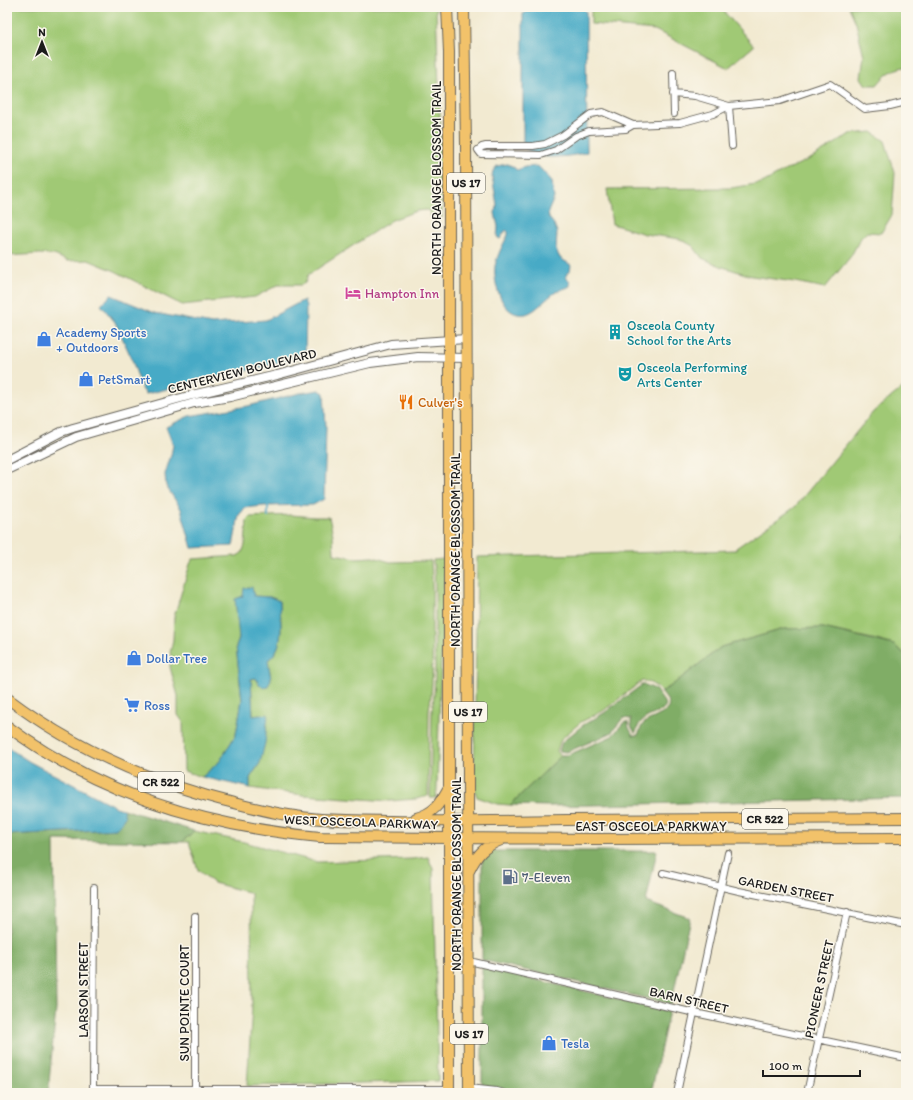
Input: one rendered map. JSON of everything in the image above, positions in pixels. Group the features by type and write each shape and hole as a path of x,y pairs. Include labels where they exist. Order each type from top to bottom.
{"main road":[{"name":"NORTH ORANGE BLOSSOM TRAIL","path":"447,7 450,340 449,838 452,1092"},
{"name":"NORTH ORANGE BLOSSOM TRAIL","path":"464,7 466,145 469,1091"},
{"path":"449,120 456,137 460,142 466,145"},
{"name":"WEST OSCEOLA PARKWAY","path":"7,698 49,727 99,755 142,774 187,790 250,807 310,818 331,820 449,821"},
{"name":"WEST OSCEOLA PARKWAY","path":"7,726 35,746 98,780 155,804 222,822 284,833 320,837 449,838"},
{"path":"406,821 425,816 435,809 449,786"},
{"name":"EAST OSCEOLA PARKWAY","path":"469,821 906,818"},
{"name":"CR 522","path":"449,821 469,821"},
{"name":"CR 522","path":"449,838 469,838"},
{"name":"EAST OSCEOLA PARKWAY","path":"469,838 906,838"},
{"path":"468,871 483,849 506,838"}],"street":[{"path":"673,73 674,114"},
{"path":"632,125 626,129 586,132 576,136 556,150 542,155 481,154 478,150 486,146 533,146 545,144 580,123 590,114 603,112 632,125 680,123 713,114 729,106 780,101 830,84 865,109 890,106 906,102"},
{"path":"673,94 695,96 729,106"},
{"path":"729,106 732,146"},
{"path":"606,130 611,125 612,120 609,116"},
{"path":"580,123 581,130 586,132"},
{"name":"CENTERVIEW BOULEVARD","path":"7,460 61,432 192,395 230,387 391,344 466,339"},
{"name":"CENTERVIEW BOULEVARD","path":"7,470 66,441 90,432 194,403 230,397 370,362 404,358 466,358"},
{"path":"335,360 338,370"},
{"path":"61,432 66,441"},
{"path":"677,1093 728,853"},
{"name":"GARDEN STREET","path":"662,873 739,891 906,925"},
{"name":"LARSON STREET","path":"93,1091 94,888"},
{"name":"PIONEER STREET","path":"807,1093 846,912"},
{"name":"SUN POINTE COURT","path":"195,916 195,1090"},
{"name":"BARN STREET","path":"469,960 695,1013 906,1058"},
{"path":"93,1091 195,1090 452,1092"},
{"path":"469,1091 497,1091 504,1093"}],"green space":[{"path":"7,7 436,7 442,218 432,219 429,211 427,210 416,211 392,220 308,275 305,283 301,285 278,285 255,297 182,305 115,271 88,260 68,261 54,255 40,254 7,256"},
{"path":"591,7 720,7 754,46 728,68 655,30 591,24"},
{"path":"849,7 906,7 906,67 897,69 890,73 877,85 866,85 861,78 864,56 856,23"},
{"path":"872,132 885,141 895,173 892,215 881,233 867,232 860,239 851,256 825,288 752,276 723,267 702,258 693,246 680,239 645,234 612,224 607,189 731,188 762,183 812,158 850,134"},
{"path":"906,385 906,655 894,645 823,628 784,629 721,647 661,692 653,684 642,681 603,711 581,722 561,739 557,751 558,754 562,755 510,805 497,804 477,797 474,788 477,557 736,550 736,548 795,507 873,412"},
{"path":"291,515 329,517 333,535 334,554 356,558 373,557 390,562 431,561 432,690 429,710 428,796 416,799 390,801 303,795 250,788 250,778 260,763 268,714 253,716 251,679 257,678 259,684 271,679 268,660 274,655 280,641 281,633 280,601 270,597 254,596 252,588 243,596 239,638 236,646 242,700 236,734 220,761 202,777 184,771 183,722 178,715 178,696 170,667 170,653 173,640 174,617 190,564 193,559 237,556 242,553 245,545 247,520 250,517"},
{"path":"445,559 437,789 436,798 430,798 432,710 435,679 435,577 433,560"},
{"path":"823,628 894,645 906,655 906,798 549,806 510,805 562,755 568,755 612,736 624,722 628,722 629,728 633,735 638,735 644,723 660,715 669,706 666,698 661,692 721,647 784,629"},
{"path":"643,684 655,689 666,705 661,711 642,721 635,733 631,726 631,719 623,718 611,733 567,752 559,751 562,742 583,725 604,713"},
{"path":"123,809 194,831 182,842 54,840 56,1009 48,1093 7,1093 7,835 116,829 125,817"},
{"path":"194,831 244,842 317,862 412,859 428,857 433,869 438,1081 247,1086 252,1006 251,893 214,883 198,870 189,842 182,842"},
{"path":"486,851 657,851 646,902 690,918 671,1004 482,960 482,856"},
{"path":"482,967 669,1011 651,1093 482,1093"}],"water":[{"path":"534,7 581,7 586,11 587,152 568,156 545,157 534,154 523,147 523,14"},
{"path":"507,164 517,170 525,167 538,166 552,181 554,198 548,212 549,218 554,224 557,232 556,250 560,258 571,265 570,271 567,273 566,277 570,282 570,286 559,290 534,310 526,314 518,314 511,311 505,305 498,290 496,281 495,266 508,232 506,230 500,239 497,237 498,227 495,213 497,205 492,176 493,171 497,166"},
{"path":"111,295 155,313 212,324 266,320 304,300 306,307 305,357 146,394 142,389 131,357 115,322 101,305"},
{"path":"319,390 324,393 326,427 324,499 313,505 263,506 245,508 239,515 233,546 192,548 181,509 166,486 165,474 173,445 166,427 189,416 248,406 300,393"},
{"path":"252,587 254,596 270,597 280,601 281,633 280,641 274,655 268,660 271,679 268,686 263,687 259,684 256,678 251,679 253,716 268,714 265,743 260,763 250,778 250,788 202,777 220,761 236,734 242,700 236,646 239,638 235,599 243,596 244,588"},
{"path":"7,747 30,762 116,807 123,809 125,817 116,829 7,835"}],"waterway":[{"path":"268,505 268,517"}],"place":[{"name":"Hampton Inn","path":"353,293"},
{"name":"Osceola County School for the Arts","path":"615,332"},
{"name":"Academy Sports + Outdoors","path":"44,339"},
{"name":"Osceola Performing Arts Center","path":"625,374"},
{"name":"PetSmart","path":"86,379"},
{"name":"Culver's","path":"406,402"},
{"name":"Dollar Tree","path":"134,658"},
{"name":"Ross","path":"132,705"},
{"name":"7-Eleven","path":"510,877"},
{"name":"Tesla","path":"549,1043"}]}
